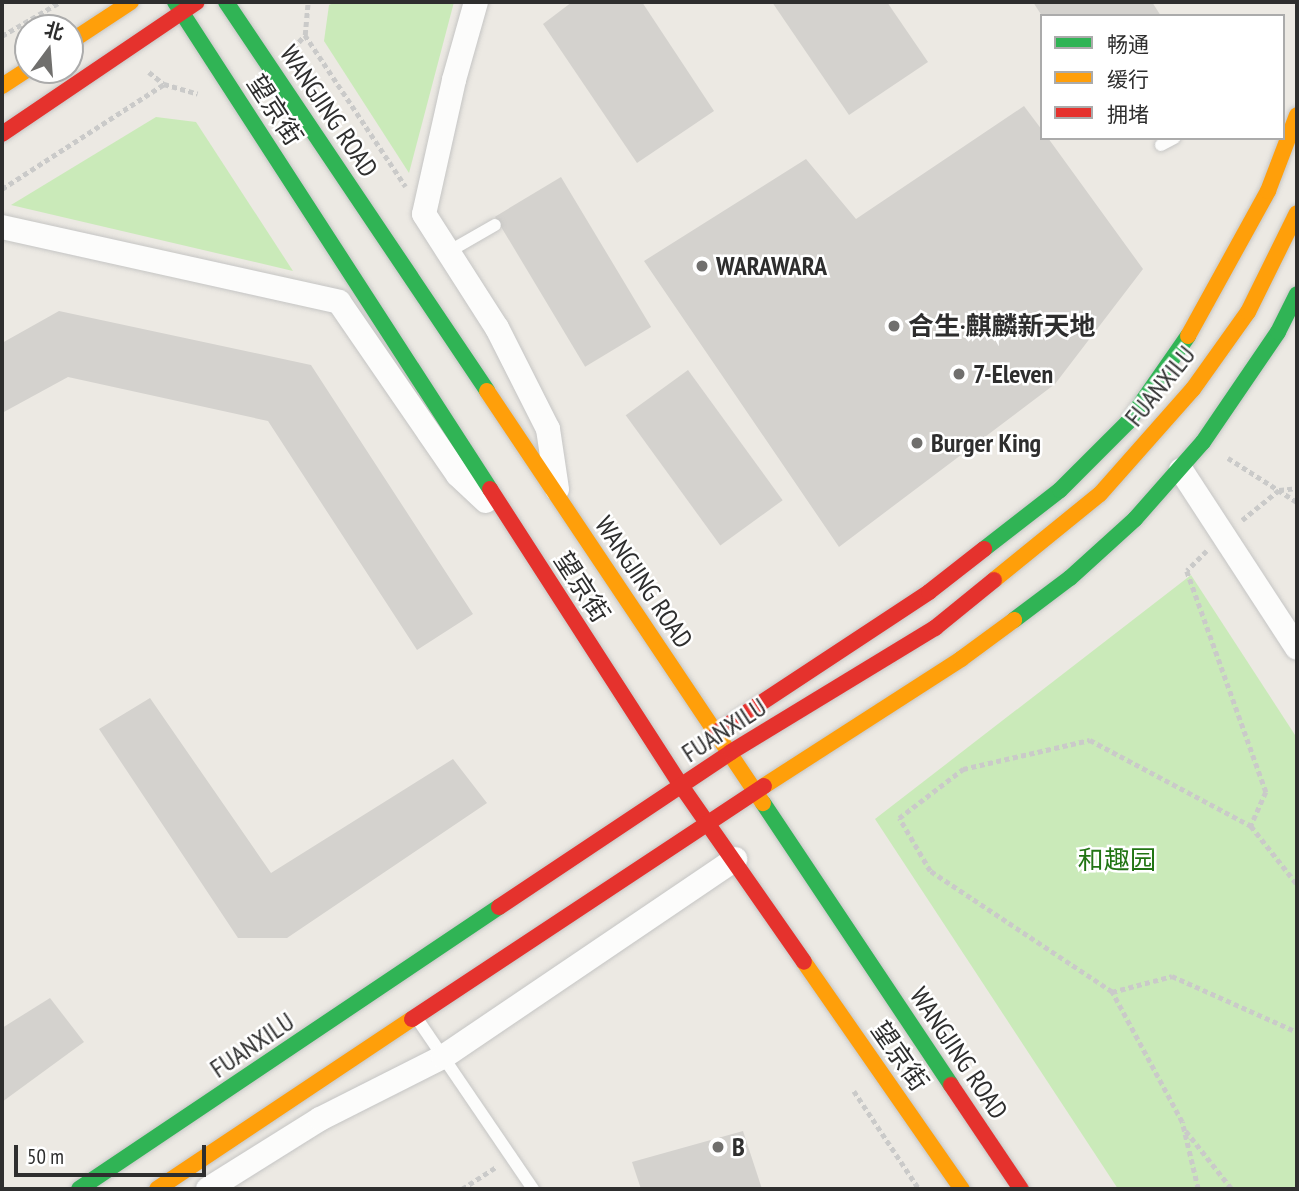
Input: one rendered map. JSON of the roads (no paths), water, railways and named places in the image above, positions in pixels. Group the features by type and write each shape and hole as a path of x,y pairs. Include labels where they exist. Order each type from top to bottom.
{"main road":[{"path":"84,33 131,2"},
{"path":"2,134 179,6 197,2"},
{"name":"WANGJING ROAD","path":"226,2 559,502 731,752 1021,1189"},
{"name":"望京街","path":"179,6 682,787 735,859 962,1189"},
{"path":"1285,139 1292,118"},
{"path":"717,732 929,592 1060,490 1128,422 1186,340 1226,271 1268,191 1285,140"},
{"name":"FUANXILU","path":"79,1189 731,752 936,628 1100,495 1193,389 1248,312 1297,213"},
{"path":"157,1189 755,791 961,659 1070,578 1135,519 1181,470 1278,332 1297,294"}],"street":[{"path":"476,2 454,80 424,214 497,328 548,429 559,502"},
{"path":"2,226 339,302 458,475 515,528"},
{"path":"1181,470 1297,648"},
{"path":"208,1189 320,1119 443,1057 735,859"}],"lane":[{"path":"1161,145 1170,140"},
{"path":"448,252 495,225"},
{"path":"416,1017 533,1189"}],"place":[{"name":"WARAWARA","path":"702,266"},
{"name":"合生·麒麟新天地","path":"894,326"},
{"name":"7-Eleven","path":"959,374"},
{"name":"Burger King","path":"917,443"},
{"name":"B","path":"718,1147"}],"park label":[{"name":"和趣园","path":"1117,860"}]}
